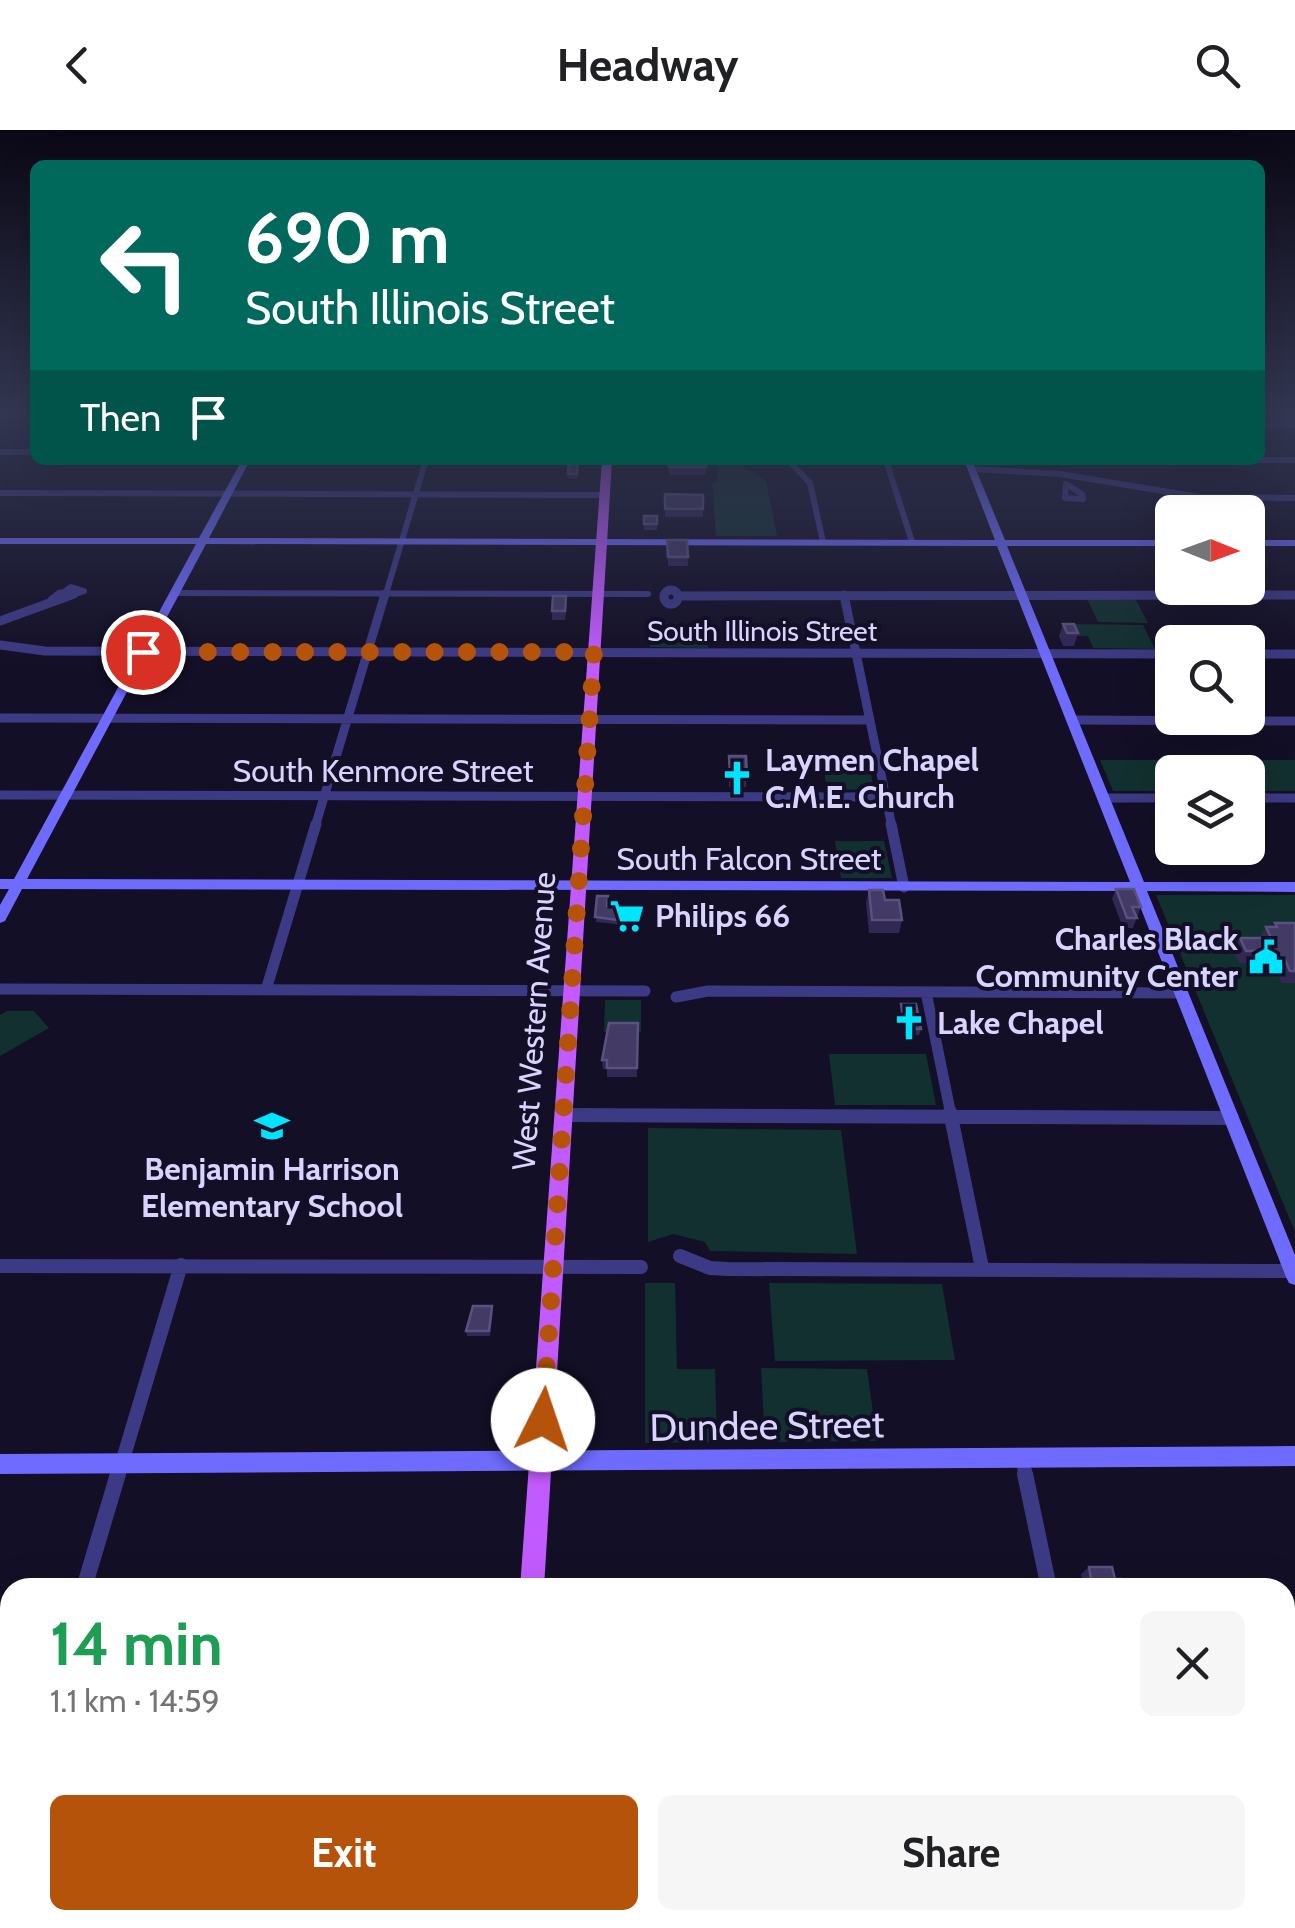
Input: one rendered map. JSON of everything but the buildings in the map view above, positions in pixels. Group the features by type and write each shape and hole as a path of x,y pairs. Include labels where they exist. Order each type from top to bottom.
{"main road":[{"name":"West Western Avenue","path":"533,1578 605,496"}],"street":[{"path":"0,918 227,496"},
{"path":"266,990 415,496"},
{"path":"815,496 823,542"},
{"path":"897,496 912,542"},
{"path":"680,1256 710,1268 1294,1274 982,496"},
{"path":"1183,496 1295,498"},
{"path":"1,542 1155,543"},
{"path":"1265,543 1295,543"},
{"path":"174,593 648,594"},
{"path":"844,594 904,886"},
{"path":"680,596 1295,595"},
{"path":"0,621 52,600"},
{"name":"South Illinois Street","path":"0,644 33,651 143,652 1155,654"},
{"path":"1265,654 1295,654"},
{"path":"0,718 870,720"},
{"path":"1072,720 1295,721"},
{"name":"South Kenmore Street","path":"0,795 886,798"},
{"path":"1103,798 1155,798"},
{"path":"1265,798 1295,798"},
{"name":"South Falcon Street","path":"0,884 1295,888"},
{"path":"0,989 645,991"},
{"path":"676,997 708,990 1182,993"},
{"path":"926,992 982,1268"},
{"path":"562,1116 1232,1118"},
{"path":"87,1578 181,1265"},
{"path":"0,1266 641,1267"},
{"name":"Dundee Street","path":"0,1464 1295,1456"},
{"path":"1022,1458 1047,1578"}],"green space":[{"path":"713,496 769,496 777,536 716,536"},
{"path":"1087,599 1136,600 1148,623 1098,622"},
{"path":"650,623 707,624 708,648 650,647"},
{"path":"1068,624 1143,625 1155,649 1093,648 1088,636 1072,636"},
{"path":"822,759 868,759 874,790 827,789"},
{"path":"1100,760 1155,760 1155,791 1113,791"},
{"path":"1265,760 1295,760 1295,791 1265,791"},
{"path":"835,841 884,841 892,878 841,878"},
{"path":"1156,895 1295,895 1295,1232"},
{"path":"605,1000 641,1000 641,1032 604,1032"},
{"path":"7,1011 34,1011 49,1028 0,1056 0,1015"},
{"path":"829,1054 926,1054 936,1105 835,1105"},
{"path":"648,1128 841,1130 857,1254 710,1251 705,1242 673,1234 648,1242"},
{"path":"645,1283 675,1283 677,1369 715,1369 717,1442 645,1443"},
{"path":"769,1283 942,1284 955,1360 775,1361"},
{"path":"761,1368 867,1369 877,1441 765,1442"}],"place":[{"name":"Laymen Chapel C.M.E. Church","path":"737,778"},
{"name":"Philips 66","path":"627,916"},
{"name":"Charles Black Community Center","path":"1266,957"},
{"name":"Lake Chapel","path":"909,1023"},
{"name":"Benjamin Harrison Elementary School","path":"272,1126"}],"route":[{"path":"143,652 594,652 543,1420"}]}
